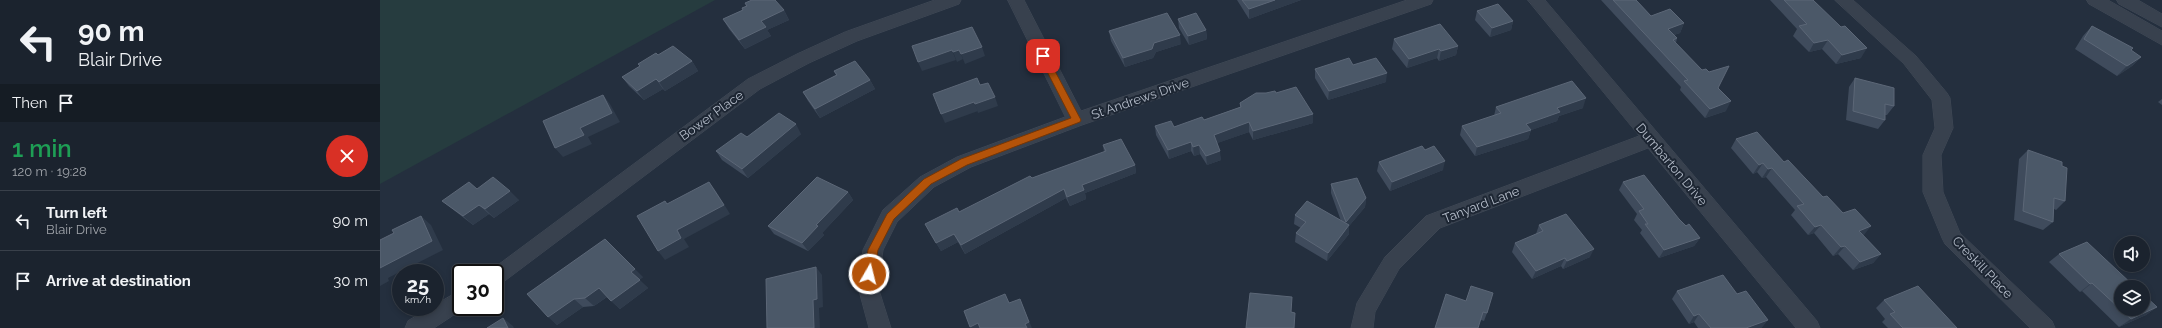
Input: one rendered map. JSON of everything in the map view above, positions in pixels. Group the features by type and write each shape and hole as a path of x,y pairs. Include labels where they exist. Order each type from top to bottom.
{"street":[{"name":"Bower Place","path":"504,270 754,84 795,60 839,40 895,18 953,0"},
{"path":"1016,0 1076,120"},
{"name":"St Andrews Drive","path":"880,328 868,287 873,250 890,216 928,182 964,162 1076,120 1425,0"},
{"name":"Dumbarton Drive","path":"1536,0 1809,328"},
{"name":"Creskill Place","path":"1843,0 1910,60 1941,98 1944,128 1932,155 1933,192 1952,238 2044,328"},
{"path":"2095,0 2162,39"},
{"path":"2125,0 2162,21"},
{"name":"Tanyard Lane","path":"1362,328 1365,310 1392,263 1433,222 1652,139"},
{"path":"416,328 452,305"}],"green space":[{"path":"380,0 715,0 380,184"}],"building":[{"path":"752,0 775,0 784,10 761,21 766,27 739,40 723,19 743,10 742,8 747,6 745,3"},
{"path":"1242,0 1275,0 1249,9"},
{"path":"1613,0 1636,0 1651,16 1670,9 1684,23 1668,29 1677,38 1673,40 1702,70 1706,69 1709,72 1729,66 1718,88 1731,101 1710,109 1684,81 1688,80"},
{"path":"1784,0 1813,0 1841,27 1845,26 1867,48 1842,55 1828,40 1814,43 1799,26 1807,24"},
{"path":"1498,4 1513,21 1492,28 1477,11"},
{"path":"1167,13 1180,35 1154,43 1152,49 1123,58 1109,31"},
{"path":"1196,13 1206,30 1188,36 1178,19"},
{"path":"1440,24 1458,46 1441,51 1439,49 1409,59 1394,39"},
{"path":"2092,26 2133,48 2131,50 2141,57 2127,66 2084,39"},
{"path":"972,27 982,47 961,54 959,50 953,52 952,50 918,62 912,46"},
{"path":"673,46 692,61 659,82 656,79 637,91 622,77 640,66 638,64 656,53 658,55"},
{"path":"1349,58 1353,65 1376,58 1387,73 1329,91 1315,69"},
{"path":"855,61 870,80 815,109 803,92 837,75 834,71"},
{"path":"977,78 980,85 988,83 995,97 975,104 974,102 941,114 933,94"},
{"path":"1855,78 1894,88 1894,106 1885,104 1885,120 1853,111"},
{"path":"1572,81 1586,98 1557,108 1560,112 1526,124 1531,130 1477,147 1462,126 1501,113 1496,107"},
{"path":"1296,87 1313,114 1253,131 1249,122 1214,135 1220,151 1206,156 1199,145 1193,147 1191,142 1168,150 1155,126 1171,121 1174,127 1202,117 1204,120 1241,107 1240,103 1256,93 1275,91 1276,93"},
{"path":"603,95 612,113 580,128 584,135 555,148 543,121"},
{"path":"779,113 796,124 742,169 716,151 741,133 747,137"},
{"path":"1757,132 1784,162 1788,160 1823,197 1827,196 1843,213 1855,209 1871,226 1859,231 1881,254 1860,262 1845,246 1841,247 1821,225 1815,227 1797,206 1804,204 1772,168 1768,169 1763,163 1759,165 1736,139"},
{"path":"1121,139 1135,165 1082,185 1084,190 1067,197 1064,189 961,245 954,234 936,243 925,224 957,208 959,212 1030,176 1032,178 1106,151 1103,145"},
{"path":"1422,146 1425,150 1434,146 1445,161 1392,182 1379,162"},
{"path":"2028,150 2062,162 2062,166 2067,168 2065,201 2054,198 2053,222 2023,211"},
{"path":"1644,175 1679,219 1686,226 1689,224 1700,238 1664,250 1645,224 1648,224 1639,211 1644,209 1623,182"},
{"path":"493,177 510,191 485,209 479,205 463,216 442,201 469,182 477,189"},
{"path":"817,177 848,192 816,225 818,226 802,243 768,226"},
{"path":"1357,178 1366,198 1346,222 1331,184"},
{"path":"709,182 724,205 677,230 681,238 658,251 637,216 665,201 667,204"},
{"path":"1307,201 1349,225 1328,253 1296,233 1306,222 1295,215"},
{"path":"1566,214 1594,249 1567,261 1565,258 1536,271 1515,243 1543,231 1539,225"},
{"path":"421,216 432,241 380,268 380,240 394,233 392,230"},
{"path":"605,239 635,269 631,272 640,280 611,301 599,288 585,298 574,299 548,317 527,294"},
{"path":"2087,242 2114,267 2114,272 2119,272 2128,280 2114,280 2114,303 2092,283 2090,284 2059,254"},
{"path":"816,267 817,299 813,300 814,328 767,328 766,279"},
{"path":"1723,275 1737,294 1746,291 1768,320 1746,328 1711,328 1699,314 1694,316 1677,291"},
{"path":"1471,286 1493,293 1487,313 1483,312 1478,328 1435,328 1446,294 1466,301"},
{"path":"1918,286 1957,328 1903,328 1890,314 1895,312 1884,300"},
{"path":"1250,293 1292,297 1291,312 1295,313 1294,328 1246,328"},
{"path":"1005,294 1009,303 1020,299 1029,322 1025,324 1027,328 980,328 978,323 970,327 964,311"},
{"path":"2150,300 2157,307 2150,310"},
{"path":"2128,316 2138,316 2131,319"},
{"path":"503,318 508,328 487,328"}],"route":[{"path":"869,274 873,250 890,216 928,182 964,162 1076,120 1043,56"}]}
